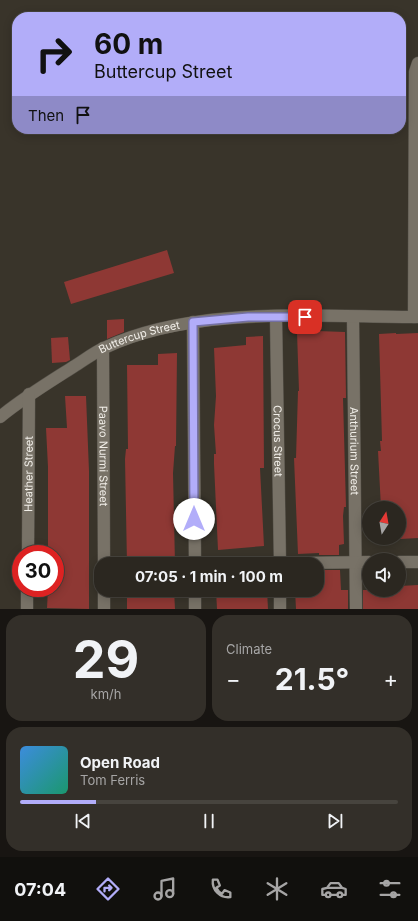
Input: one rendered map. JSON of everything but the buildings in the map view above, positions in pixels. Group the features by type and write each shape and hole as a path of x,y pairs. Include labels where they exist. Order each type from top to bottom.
{"street":[{"path":"416,317 415,72 418,63"},
{"name":"Buttercup Street","path":"0,416 29,394 103,348 143,334 193,322 248,317 416,317"},
{"name":"Crocus Street","path":"276,317 280,557"},
{"name":"Anthurium Street","path":"352,317 356,609"},
{"path":"193,322 195,557"},
{"name":"Paavo Nurmi Street","path":"103,348 104,557"},
{"name":"Heather Street","path":"28,545 29,394"},
{"path":"324,563 362,562"},
{"path":"406,562 418,562"},
{"path":"27,597 27,609"},
{"path":"104,597 104,609"},
{"path":"195,597 195,609"},
{"path":"280,597 280,609"}],"route":[{"path":"194,519 193,322 248,317 305,317"}]}
